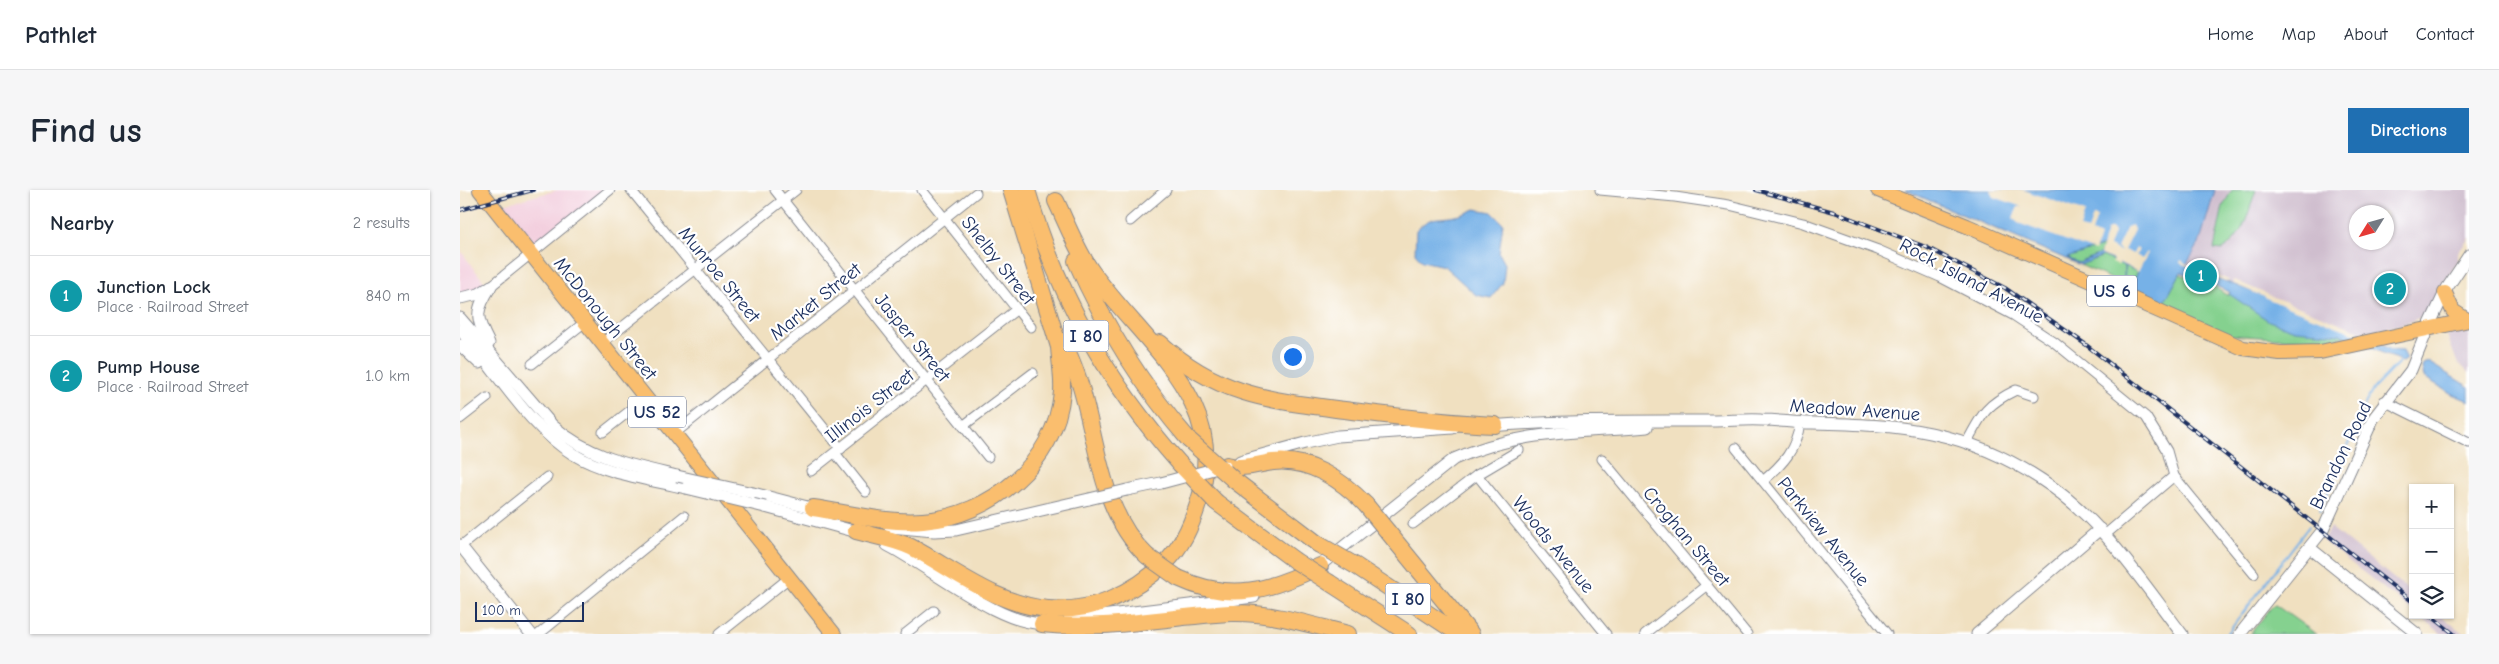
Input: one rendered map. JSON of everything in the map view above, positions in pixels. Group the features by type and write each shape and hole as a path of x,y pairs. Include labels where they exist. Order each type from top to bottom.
{"highway":[{"path":"813,508 887,520 920,522 942,519 966,513 989,502 1005,490 1035,460 1051,433 1062,394 1059,347 1011,190"},
{"name":"I 80","path":"1026,190 1051,264 1094,351 1154,436 1216,502 1294,560 1409,634"},
{"path":"856,531 910,547 996,596 1024,605 1049,610 1073,608 1111,599 1137,586 1161,567 1186,534 1201,496 1207,469 1204,435 1194,404 1182,380 1112,298 1091,270 1055,195"},
{"name":"I 80","path":"1055,195 1074,257 1092,298 1139,376 1166,413 1189,440 1234,480 1318,544 1356,566 1458,634"},
{"path":"1112,298 1166,348 1197,372 1246,394 1277,401 1433,422 1495,425"},
{"path":"1053,327 1073,363 1116,516 1132,541 1147,556 1178,578 1214,590 1249,592 1282,584 1320,566"},
{"path":"1227,465 1235,468 1275,462 1302,465 1335,478 1366,505 1472,634"},
{"path":"1042,624 1096,627 1234,613 1278,617 1348,634"}],"main road":[{"name":"McDonough Street","path":"480,190 834,634"},
{"name":"US 6","path":"1878,190 2243,348 2280,353 2312,352 2354,346 2468,320"},
{"path":"2445,293 2453,311 2468,320"}],"street":[{"path":"460,298 478,294 491,286 610,190"},
{"name":"Munroe Street","path":"631,190 768,359 838,451 866,492"},
{"name":"Jasper Street","path":"775,190 988,457"},
{"path":"602,344 694,269 796,190"},
{"name":"Shelby Street","path":"922,190 1031,327"},
{"path":"1130,221 1166,190"},
{"name":"Rock Island Avenue","path":"1600,190 1675,197 1729,205 1803,224 1878,250 1940,277 2013,315 2054,342 2146,417 2167,451 2174,476 2254,574"},
{"name":"Market Street","path":"674,434 976,193"},
{"name":"Brandon Road","path":"2240,634 2310,548 2329,518 2373,419 2384,401 2411,370 2445,293 2469,255"},
{"path":"491,286 478,312 480,325 488,343 516,383"},
{"name":"Illinois Street","path":"811,471 1017,309"},
{"path":"460,318 553,426 570,441 592,453 862,522 908,530 934,531 979,526 1161,483 1304,443 1338,436 1495,425 1606,420 1716,421"},
{"path":"532,364 585,322"},
{"path":"460,330 535,420"},
{"path":"460,345 535,420 573,454 598,466 765,506 856,531 907,555 990,607 1020,619 1042,624 1264,595 1300,579 1320,566 1454,459 1480,448 1526,436 1557,432 1716,421"},
{"path":"964,426 1033,374"},
{"path":"1966,442 1979,420 1995,400 2016,390 2034,396"},
{"path":"460,419 487,398"},
{"path":"603,432 646,398"},
{"path":"2384,401 2469,443"},
{"name":"Meadow Avenue","path":"1716,421 1762,420 1884,425 1927,431 1966,442 2009,460 2043,480 2076,506 2103,532 2181,634"},
{"path":"1762,481 1782,465 1793,449 1800,423"},
{"name":"Parkview Avenue","path":"1736,448 1886,634"},
{"path":"1413,524 1477,475 1519,450"},
{"name":"Croghan Street","path":"1602,459 1747,634"},
{"name":"Woods Avenue","path":"1477,475 1606,634"},
{"path":"1977,634 2174,476"},
{"path":"531,634 460,546 547,477"},
{"path":"539,634 684,516"},
{"path":"2310,548 2417,634"},
{"path":"719,634 790,578"},
{"path":"1645,634 1707,585"},
{"path":"905,634 934,611"}],"shaded area":[{"path":"558,190 607,190 532,250 496,206"},
{"path":"2215,190 2469,190 2469,238 2458,253 2458,261 2423,316 2407,323 2361,334 2186,265 2199,244"},
{"path":"460,250 485,283 476,291 460,296"},
{"path":"2469,331 2469,374 2457,362 2447,335"},
{"path":"2330,527 2409,591 2409,608 2323,541"},
{"path":"2423,619 2445,619 2464,634 2442,634"}],"green space":[{"path":"2232,190 2256,190 2245,223 2237,237 2223,250 2214,249 2223,206"},
{"path":"2104,245 2100,254 2079,263 2066,258"},
{"path":"2103,256 2138,272 2130,287 2080,265"},
{"path":"2180,274 2214,287 2228,296 2230,292 2246,288 2346,337 2304,340 2230,335 2164,303"},
{"path":"2274,604 2316,634 2250,634"}],"water":[{"path":"1905,190 2215,190 2199,244 2186,265 2188,267 2355,331 2391,350 2403,351 2407,359 2403,362 2340,334 2295,330 2269,321 2229,294 2230,292 2181,272 2164,303 2124,285 2124,266 2103,256 2080,265","holes":["2103,246 2100,254 2079,263 2067,258","2124,266 2138,272 2131,287 2125,285"]},
{"path":"1475,209 1492,212 1503,223 1499,253 1505,264 1503,283 1491,298 1476,295 1444,266 1422,261 1415,253 1416,230 1422,225 1435,218 1458,216"},
{"path":"2428,362 2469,387 2469,401 2452,394 2424,377 2423,364"}],"pier":[{"path":"1990,190 2024,190 2085,212 2080,228 2088,231 2093,216 2097,217 2092,232 2100,236 2095,251 2018,223 2013,218 2018,207 2022,207 1994,197"},
{"path":"2132,225 2134,230 2124,250 2133,254 2136,247 2139,249 2136,255 2142,259 2148,253 2138,272 2120,263 2118,265 2112,263 2113,260 2100,254 2107,230 2112,228 2114,233 2109,246 2122,252 2117,248 2127,227"},
{"path":"2181,260 2190,266 2229,280 2228,282 2180,263"},
{"path":"2235,280 2360,331 2356,334 2287,307 2234,284 2232,281"}],"waterway":[{"path":"2320,511 2366,402 2374,388 2402,359"},
{"path":"2227,634 2309,526"}],"railway":[{"path":"460,210 533,190"},
{"path":"1756,190 1834,212 1926,247 2005,288 2085,344 2409,599"},
{"path":"2435,619 2454,634"}],"place":[{"name":"Junction Lock","path":"2201,276"},
{"name":"Pump House","path":"2390,289"}]}
